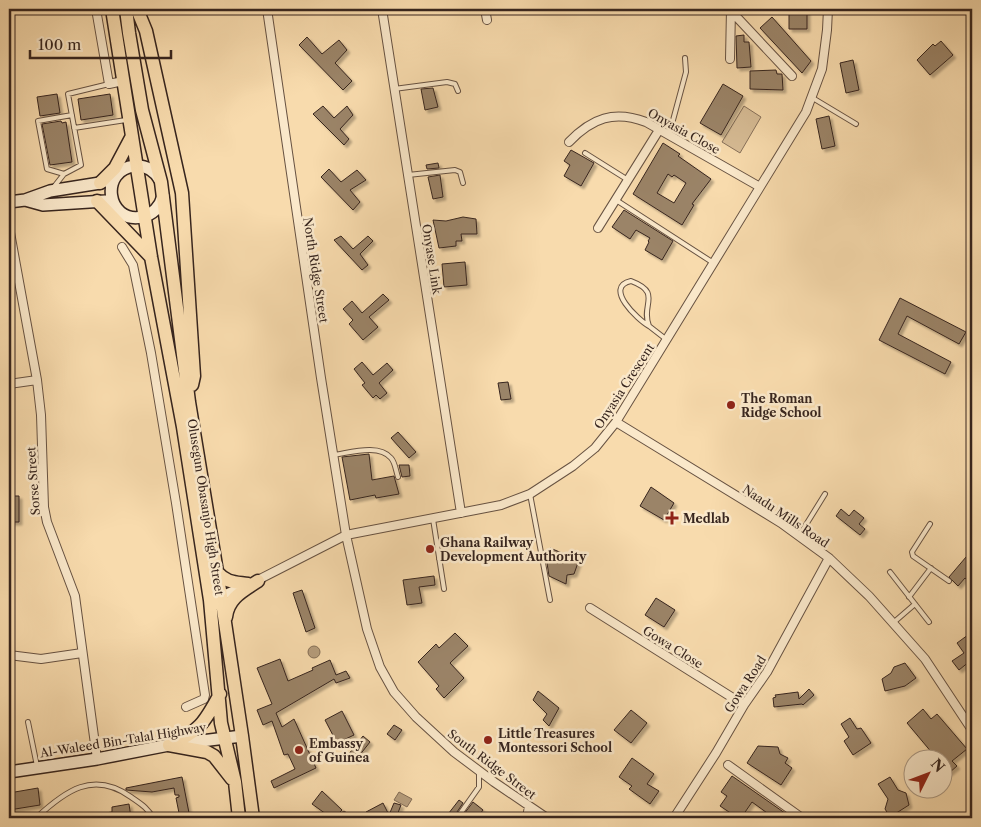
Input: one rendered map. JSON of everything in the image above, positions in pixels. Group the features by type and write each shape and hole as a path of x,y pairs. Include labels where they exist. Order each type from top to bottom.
{"main road":[{"name":"Olusegun Obasanjo High Street","path":"112,9 151,257 216,598 224,627 253,818"},
{"name":"Olusegun Obasanjo High Street","path":"126,9 142,110 161,182 189,402 217,572 216,598 221,723 234,782 239,818"},
{"path":"137,9 148,40 182,193 194,376 189,402"},
{"path":"100,183 115,168 132,136"},
{"path":"97,200 151,257"},
{"path":"217,572 223,579 230,582 253,582"},
{"path":"224,627 230,601 253,582"},
{"path":"169,744 187,737 202,724 220,694"},
{"path":"169,744 207,752 214,756 234,782"}],"street":[{"path":"96,9 110,84 123,81"},
{"name":"North Ridge Street","path":"267,9 346,535"},
{"name":"Onyase Link","path":"382,9 461,513"},
{"path":"485,9 487,20"},
{"name":"Onyasia Crescent","path":"216,598 253,582 346,535 502,505 530,494 595,448 616,422 712,262 806,112 822,69 828,30 828,9"},
{"path":"730,59 731,10"},
{"path":"731,10 792,76"},
{"name":"Onyasia Close","path":"569,142 581,129 598,119 611,116 633,117 669,135 760,187"},
{"path":"598,228 659,130"},
{"path":"9,202 100,183 115,177 128,167 136,166 151,170 161,182"},
{"path":"115,177 112,184 112,201 117,209 125,215 134,218 145,216 156,210 162,196"},
{"path":"25,200 43,205 97,200 112,201"},
{"name":"Sorse Street","path":"9,227 37,380 41,414 44,507 47,522 74,596 97,759"},
{"path":"122,247 131,261 135,272 156,381 205,696 204,700 186,707"},
{"path":"156,381 175,378"},
{"path":"9,384 37,380"},
{"name":"Naadu Mills Road","path":"616,422 781,522 829,558 869,596 925,659 972,730"},
{"name":"South Ridge Street","path":"346,535 368,629 380,667 394,692 416,717 479,772 547,818"},
{"name":"Gowa Road","path":"674,818 744,705 767,672 829,558"},
{"name":"Gowa Close","path":"590,608 744,705"},
{"path":"9,655 41,659 82,653"},
{"name":"Al-Waleed Bin-Talal Highway","path":"9,772 97,759 169,744 242,736"},
{"path":"728,765 802,818"},
{"path":"527,818 529,806"}],"lane":[{"path":"669,135 686,72 686,58"},
{"path":"394,89 447,82 455,84 458,91"},
{"path":"50,192 64,174 81,165 68,94 110,84"},
{"path":"811,97 856,124"},
{"path":"64,174 47,169 38,121 72,115"},
{"path":"74,128 129,120"},
{"path":"585,153 628,180"},
{"path":"408,175 455,170 460,172 463,183"},
{"path":"616,200 712,262"},
{"path":"9,278 19,280"},
{"path":"649,326 647,318 650,298 648,292 641,285 631,281 625,282 620,290 622,298 635,315 666,340"},
{"path":"333,455 372,450 384,452 392,459 398,477"},
{"path":"530,494 550,600"},
{"path":"799,536 824,494"},
{"path":"433,518 444,589"},
{"path":"930,524 912,552 913,556 949,581"},
{"path":"439,559 469,555"},
{"path":"909,597 931,568"},
{"path":"890,572 929,622"},
{"path":"893,623 915,604"},
{"path":"28,722 37,768"},
{"path":"457,818 479,787 479,772"},
{"path":"36,818 56,800 74,788 97,784 120,789 149,810 153,818"},
{"path":"340,818 344,814"}],"shaded area":[{"path":"744,106 761,117 740,153 722,142"},
{"path":"314,646 320,652 314,658 308,652"},
{"path":"399,792 412,799 407,807 394,800"}],"building":[{"path":"789,9 807,9 807,29 789,29"},
{"path":"772,17 811,61 802,73 760,28"},
{"path":"744,35 744,42 749,42 751,67 737,68 736,36"},
{"path":"307,37 322,54 339,40 347,50 335,63 352,81 343,90 299,45"},
{"path":"941,41 953,55 930,75 917,60 933,44 935,46"},
{"path":"853,60 859,90 846,93 840,63"},
{"path":"776,70 777,74 782,74 783,90 750,89 750,71"},
{"path":"723,84 743,96 721,135 700,123"},
{"path":"433,88 438,107 425,110 421,89"},
{"path":"57,94 60,113 40,116 37,97"},
{"path":"110,94 113,115 81,120 78,99"},
{"path":"323,106 334,118 347,106 353,115 340,129 349,139 344,145 313,114"},
{"path":"829,116 835,146 822,149 816,119"},
{"path":"61,121 62,123 66,122 72,162 50,165 42,124"},
{"path":"663,143 711,179 692,204 694,205 682,225 633,194","holes":["668,174 672,177 674,175 686,183 674,203 657,193"]},
{"path":"571,150 594,163 581,186 564,176 570,165 564,161"},
{"path":"438,163 439,168 427,169 426,165"},
{"path":"329,169 341,182 357,170 366,180 350,190 360,202 353,210 321,177"},
{"path":"440,175 443,197 433,199 428,177"},
{"path":"624,210 673,241 662,260 645,250 650,238 636,230 630,239 612,227"},
{"path":"463,217 476,219 477,234 461,234 462,241 456,241 456,246 439,248 433,220 446,221"},
{"path":"341,236 353,249 368,236 373,241 360,254 368,265 362,270 334,240"},
{"path":"465,262 467,285 444,287 442,264"},
{"path":"383,294 389,300 369,317 378,327 363,340 349,324 353,320 343,309 352,301 362,313"},
{"path":"900,298 966,332 959,344 907,316 898,334 951,362 945,374 879,340"},
{"path":"362,362 373,375 387,363 393,370 379,383 387,393 380,399 376,395 373,398 362,385 365,383 354,369"},
{"path":"508,382 511,399 501,400 498,383"},
{"path":"398,432 416,452 409,458 391,438"},
{"path":"369,454 372,480 394,476 399,494 376,498 375,495 350,500 342,457"},
{"path":"399,465 409,465 410,476 402,477"},
{"path":"651,487 674,503 664,520 640,506"},
{"path":"9,496 19,496 19,522 9,522"},
{"path":"841,509 849,516 854,510 864,518 859,524 865,529 860,535 836,516"},
{"path":"550,548 579,560 574,574 567,575 566,584 549,576 547,563"},
{"path":"972,550 972,584 965,578 958,586 949,577"},
{"path":"434,576 435,585 419,587 422,603 407,605 403,580"},
{"path":"302,590 315,628 306,632 293,593"},
{"path":"656,598 675,610 664,627 645,615"},
{"path":"972,632 972,664 970,661 959,670 952,661 964,653 957,643"},
{"path":"455,633 468,646 450,663 464,678 444,698 436,689 439,686 418,662 436,644 439,648"},
{"path":"280,659 288,681 330,660 336,675 346,671 350,678 336,683 334,679 276,713 282,727 294,719 316,768 274,788 271,781 295,769 288,754 284,755 272,721 263,725 257,710 272,704 257,668"},
{"path":"905,663 916,678 905,686 885,691 882,679 891,673 894,667"},
{"path":"809,689 814,695 803,705 774,707 773,698 776,697 775,695 798,692 799,699"},
{"path":"538,691 559,708 549,726 543,720 547,714 533,700"},
{"path":"923,709 931,719 937,714 967,749 954,759 954,750 930,750 907,723"},
{"path":"631,710 647,723 631,743 614,730"},
{"path":"342,711 354,735 337,743 325,720"},
{"path":"850,718 857,729 861,728 871,743 853,755 844,741 849,737 841,724"},
{"path":"394,725 402,730 395,740 387,734"},
{"path":"363,736 370,742 355,761 348,755"},
{"path":"758,746 778,747 780,754 788,758 785,763 792,768 781,785 747,763"},
{"path":"632,758 654,774 647,784 659,791 650,804 629,789 632,786 619,777"},
{"path":"732,776 792,818 774,818 752,802 741,818 720,806 727,796 721,792"},
{"path":"182,777 190,818 180,818 176,798 179,795 175,795 174,788 152,792 126,790 126,788"},
{"path":"890,777 898,790 904,792 904,800 908,800 909,805 890,817 885,809 888,799 878,784"},
{"path":"38,788 40,805 9,810 9,793"},
{"path":"322,791 342,810 334,818 322,818 326,814 312,804"},
{"path":"459,800 463,803 453,818 445,818"},
{"path":"473,802 483,810 477,818 461,818"},
{"path":"383,803 389,815 394,803 401,805 396,818 369,818 366,812"},
{"path":"129,804 131,818 98,818 98,814 112,812 112,807"}],"place":[{"name":"The Roman Ridge School","path":"731,405"},
{"name":"Medlab","path":"672,518"},
{"name":"Ghana Railway Development Authority","path":"430,549"},
{"name":"Little Treasures Montessori School","path":"488,740"},
{"name":"Embassy of Guinea","path":"299,750"}]}
